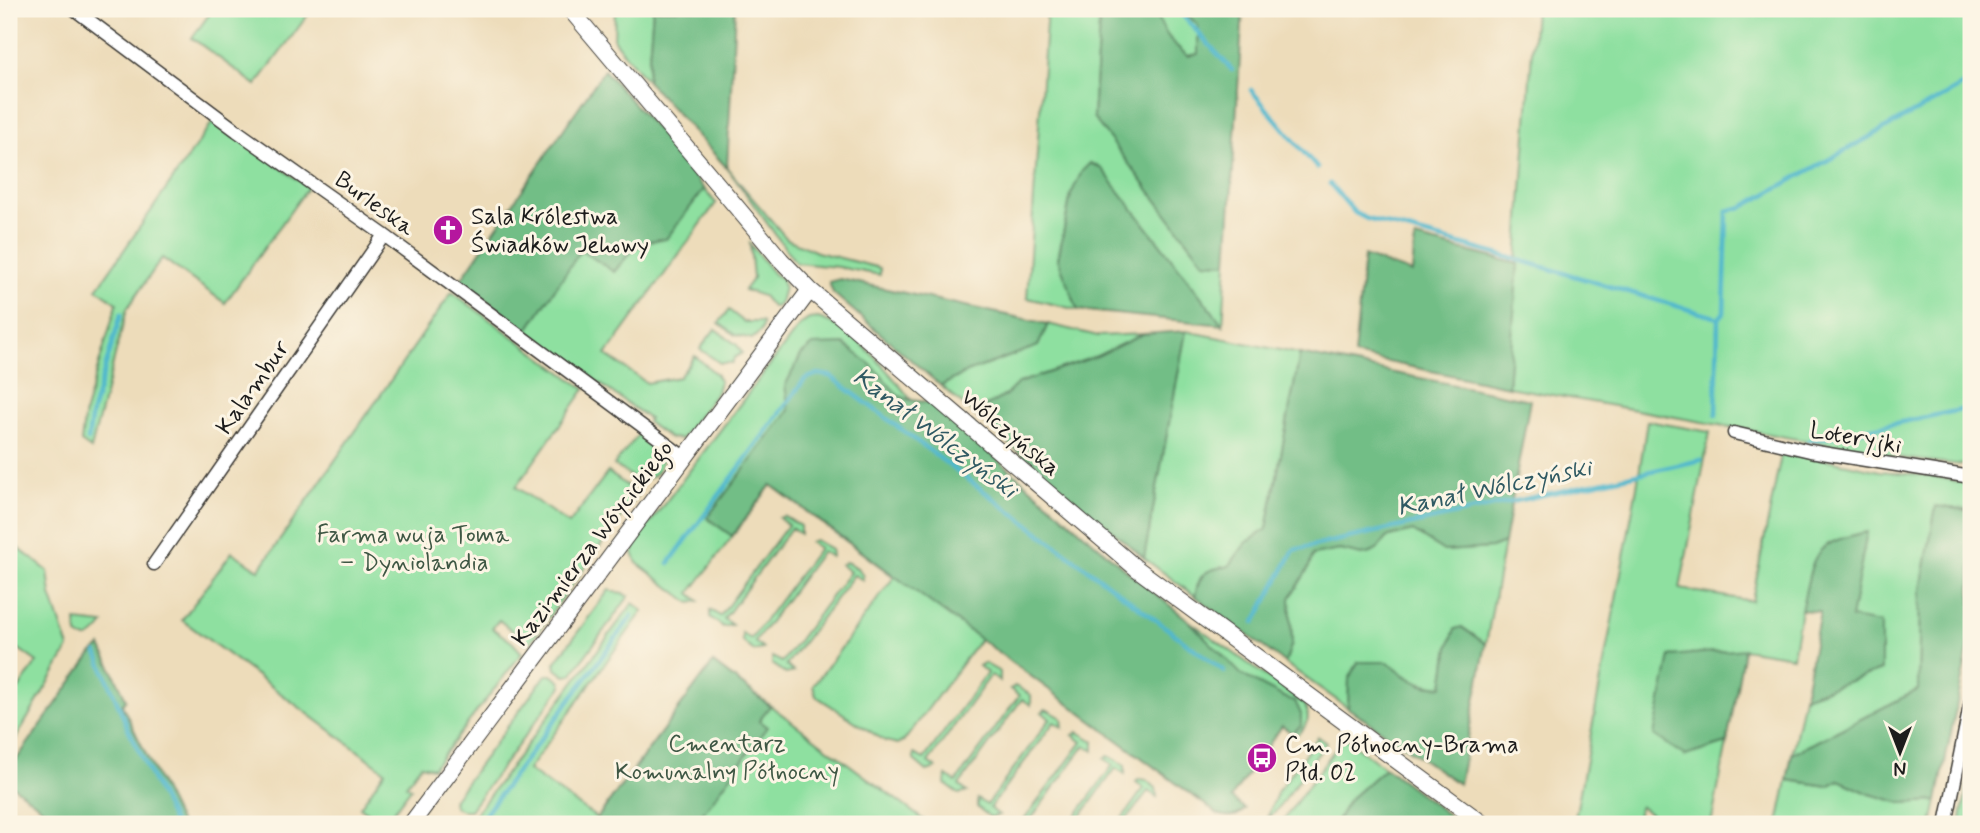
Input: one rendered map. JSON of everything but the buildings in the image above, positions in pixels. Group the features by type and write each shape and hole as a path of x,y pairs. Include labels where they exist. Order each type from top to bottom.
{"street":[{"name":"Burleska","path":"74,9 684,457"},
{"name":"Wólczyńska","path":"570,9 781,260 810,290 1136,568 1483,824"},
{"name":"Kalambur","path":"154,564 384,235"},
{"name":"Kazimierza Wóycickiego","path":"411,824 810,290"},
{"name":"Loteryjki","path":"1734,433 1810,451 1971,477"},
{"path":"1946,824 1971,701"}],"green space":[{"path":"213,9 306,9 310,12 256,85 192,38"},
{"path":"615,9 653,9 647,81 614,41"},
{"path":"653,9 735,9 727,168 647,81"},
{"path":"1047,9 1100,9 1093,117 1204,262 1227,263 1223,325 1102,169 1091,163 1071,194 1058,259 1078,310 1027,298"},
{"path":"1100,9 1156,9 1167,35 1188,56 1198,54 1198,25 1181,9 1243,9 1227,263 1204,262 1093,117"},
{"path":"1156,9 1181,9 1198,25 1198,54 1188,56 1176,46 1167,35"},
{"path":"1535,9 1971,9 1971,466 1908,459 1508,387"},
{"path":"604,70 660,133 704,189 666,239 641,244 614,272 581,250 527,331 460,281"},
{"path":"214,120 308,187 225,303 162,258 127,309 91,449 81,442 85,411 117,303 97,289"},
{"path":"1090,163 1102,169 1223,325 1078,310 1058,259 1071,194 1082,171"},
{"path":"727,168 787,239 817,252 880,268 880,275 796,263"},
{"path":"704,189 716,203 606,355 647,383 679,377 695,356 716,374 720,381 717,392 681,439 669,438 647,422 649,419 527,331 581,249 614,272 636,248 648,242 666,239"},
{"path":"1415,238 1518,264 1508,387 1354,355 1364,256 1412,273"},
{"path":"750,244 774,274 782,279 784,287 780,303 776,307 772,307 763,296 744,290 753,278"},
{"path":"840,279 1048,324 1038,346 967,372 941,386 833,293 829,282"},
{"name":"Farma wuja Toma – Dyniolandia","path":"452,292 585,389 516,487 569,524 608,472 638,494 530,643 499,620 492,628 522,653 433,768 421,765 406,785 411,788 384,824 360,807 385,771 182,620 232,552 259,570"},
{"path":"729,310 744,322 761,322 761,331 752,339 735,335 719,323"},
{"path":"818,318 832,323 858,341 912,401 931,402 1134,577 1188,620 1304,704 1308,718 1303,728 1296,735 1282,726 1231,798 1245,809 1242,812 1233,816 1218,814 981,638 904,741 898,744 885,741 816,696 813,686 894,577 771,485 690,593 699,601 691,603 686,600 637,563 633,553 637,540 800,325 809,319"},
{"path":"1048,324 1098,336 1143,334 1097,356 1018,383 1006,395 975,415 941,386 967,372 1038,346"},
{"path":"715,329 737,345 742,353 734,358 732,363 720,363 700,349"},
{"path":"1186,331 1300,354 1267,529 1246,543 1229,566 1204,573 1195,596 1144,558"},
{"path":"1186,331 1144,558 975,415 1006,395 1018,383 1097,356 1143,334"},
{"path":"844,344 871,365 901,396 931,402 1134,577 1188,620 1242,675 1295,701 1301,714 1301,726 1292,733 1282,726 1231,798 1245,809 1242,812 1233,816 1218,814 771,485 732,536 707,518 789,410 785,386 801,355 813,345"},
{"path":"1300,354 1530,400 1504,543 1491,548 1444,551 1413,531 1386,538 1377,550 1371,553 1362,555 1340,550 1313,555 1308,569 1290,598 1292,643 1285,663 1195,596 1204,574 1229,566 1246,543 1267,529"},
{"path":"1647,421 1710,432 1680,589 1752,601 1782,450 1880,471 1931,476 1970,484 1967,509 1936,507 1920,595 1918,690 1792,754 1804,697 1881,670 1851,618 1854,597 1801,610 1793,657 1744,649 1685,756 1727,743 1711,824 1660,822 1640,806 1636,824 1574,824 1637,487"},
{"path":"641,431 662,458 660,467 654,474 638,481 614,465"},
{"path":"1936,506 1971,511 1971,635 1937,801 1902,803 1870,794 1839,780 1828,786 1787,780 1792,754 1918,690 1920,595"},
{"path":"784,516 800,526 800,534 791,528 724,619 732,625 723,627 710,617 710,610 720,616 788,525 779,518"},
{"path":"1413,531 1444,551 1491,548 1504,543 1486,644 1462,627 1449,646 1443,687 1413,680 1388,662 1349,679 1348,708 1285,663 1292,643 1290,598 1308,569 1313,555 1340,550 1362,555 1377,550 1386,538"},
{"path":"1867,532 1851,618 1881,623 1881,670 1804,697 1820,612 1801,610 1812,565 1823,548 1833,542"},
{"path":"815,540 831,549 832,556 822,551 755,642 763,649 754,651 742,641 742,633 751,639 819,548 810,542"},
{"path":"9,541 48,571 51,595 69,648 9,750 9,703 37,662 9,642"},
{"path":"845,562 857,568 863,580 854,575 786,665 794,672 786,674 772,664 772,657 782,662 850,572 841,565"},
{"path":"609,590 629,596 571,675 565,676 556,669 555,663"},
{"name":"Cmentarz Komunalny Północny","path":"633,603 643,611 528,770 597,818 713,663 929,824 468,824"},
{"path":"76,621 104,624 95,634 85,638 77,635"},
{"path":"1461,627 1486,644 1459,784 1348,708 1349,679 1358,662 1388,662 1422,685 1443,687 1449,646 1455,629"},
{"path":"101,646 126,699 122,705 180,824 63,824 9,783 9,770 91,655"},
{"path":"1744,649 1727,743 1685,756 1654,735 1670,656"},
{"path":"713,663 770,706 759,721 767,727 695,824 593,824"},
{"path":"984,663 1000,672 1000,681 991,675 928,762 936,768 927,771 914,760 914,754 924,759 987,673 979,666"},
{"path":"546,675 552,675 562,686 470,810 461,810 454,806 453,800"},
{"path":"1015,686 1031,695 1031,705 1022,699 959,785 967,792 959,794 945,784 946,776 956,782 1019,696 1010,689"},
{"path":"1046,709 1062,718 1063,728 1054,722 990,808 999,815 990,817 977,807 977,799 987,805 1050,719 1042,712"},
{"path":"1078,732 1094,741 1094,751 1085,745 1027,824 1021,824 1082,742 1073,735"},
{"path":"1318,737 1326,743 1275,812 1267,818 1278,791"},
{"path":"1344,737 1385,768 1348,801 1335,824 1288,824 1284,819"},
{"path":"1109,756 1125,765 1125,774 1116,768 1075,824 1070,824 1113,765 1104,758"},
{"path":"1971,764 1971,824 1960,824"},
{"path":"1385,768 1460,824 1335,824 1348,801"},
{"path":"1139,779 1146,780 1156,788 1157,797 1148,791 1123,824 1118,824 1144,788 1136,782"},
{"path":"1787,780 1828,786 1839,780 1870,794 1901,803 1937,801 1932,824 1778,824"}],"waterway":[{"path":"1177,9 1232,70"},
{"path":"1716,415 1718,318 1724,313 1727,211 1743,207 1971,81"},
{"path":"1251,90 1317,168"},
{"path":"1330,184 1355,213 1367,219 1718,318"},
{"path":"88,440 92,412 121,314"},
{"name":"Kanał Wólczyński","path":"669,563 805,379 818,374 830,376 1224,671"},
{"name":"Kanał Wólczyński","path":"1808,441 1971,408"},
{"name":"Kanał Wólczyński","path":"1255,622 1294,550 1701,460"},
{"name":"Kanał Wólczyński","path":"478,824 632,616"},
{"path":"97,653 127,726 174,824"}],"place":[{"name":"Sala Królestwa Świadków Jehowy","path":"448,230"},
{"name":"Cm. Północny-Brama Płd. 02","path":"1262,758"}]}
